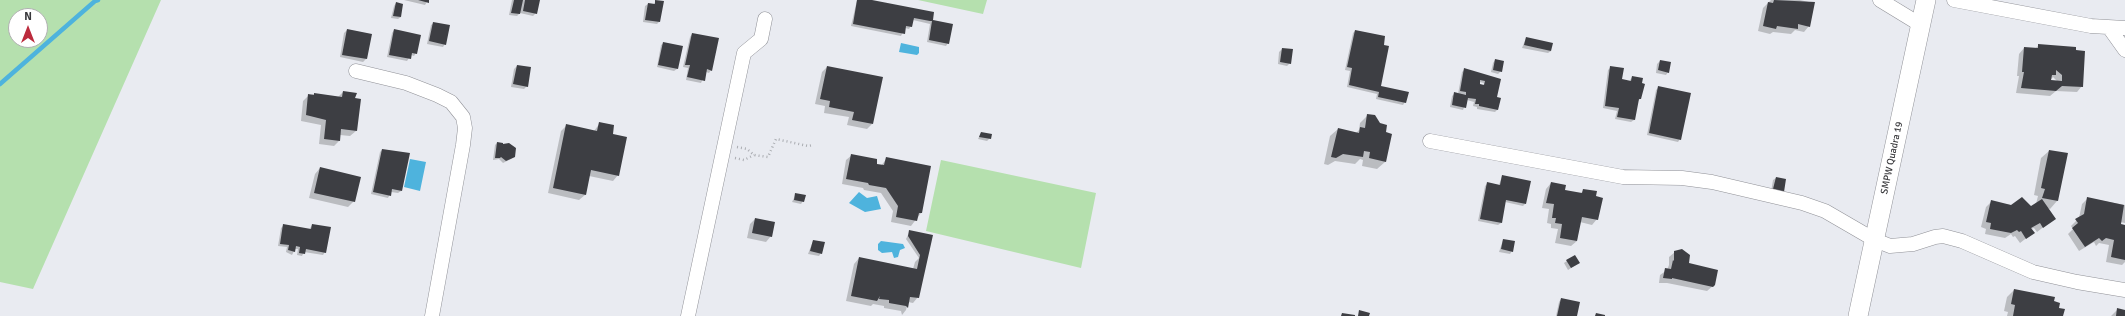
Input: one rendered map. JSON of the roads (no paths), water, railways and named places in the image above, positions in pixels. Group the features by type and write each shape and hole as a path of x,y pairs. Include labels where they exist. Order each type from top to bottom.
{"street":[{"path":"1880,0 1920,25"},
{"name":"SMPW Quadra 19","path":"1858,316 1926,0"},
{"path":"1954,0 2110,29 2125,28"},
{"path":"688,316 744,53 761,39 765,19"},
{"path":"2110,29 2125,50"},
{"path":"356,71 406,83 437,95 451,102 462,117 465,128 432,316"},
{"path":"1430,141 1623,177 1682,178 1712,182 1802,203 1825,212 1875,240 1890,246 1901,246 1943,236 1962,242 2033,272 2077,282 2125,290"}],"water":[{"path":"901,43 919,47 919,53 917,55 899,52"},
{"path":"410,159 426,162 420,191 404,187"},
{"path":"859,192 867,198 877,196 881,209 865,212 849,203"},
{"path":"881,241 903,244 905,248 900,250 898,257 894,258 892,252 882,253 878,250 878,244"}],"waterway":[{"path":"0,84 98,0"}]}
